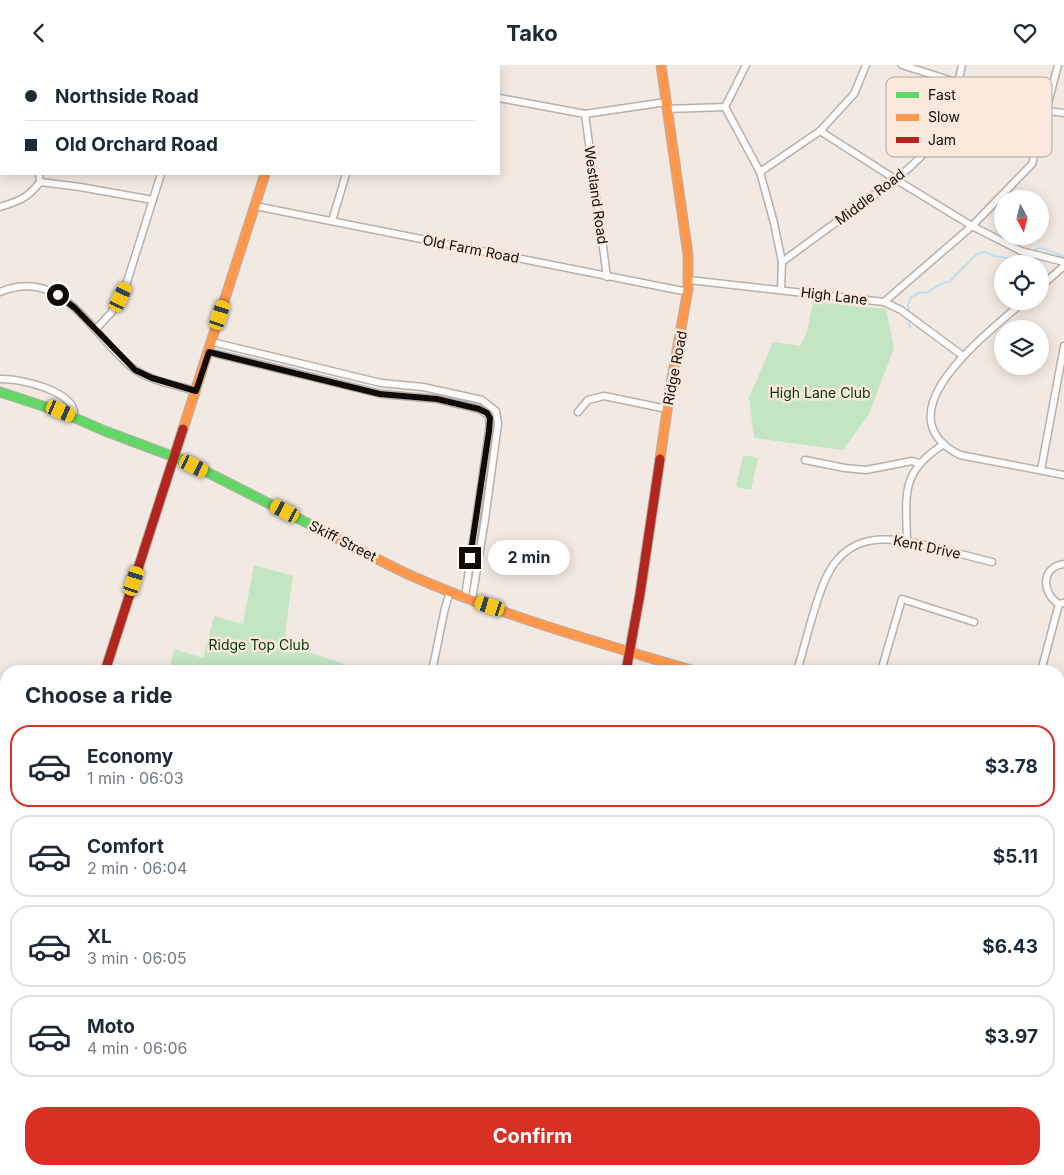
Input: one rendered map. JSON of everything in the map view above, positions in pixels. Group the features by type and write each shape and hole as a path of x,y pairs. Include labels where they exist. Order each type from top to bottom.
{"main road":[{"name":"Ridge Road","path":"627,665 689,281 688,255 661,65"},
{"path":"107,665 265,175"},
{"name":"Skiff Street","path":"0,392 74,417 174,457 413,576 450,592 674,665"}],"street":[{"path":"725,107 746,65"},
{"path":"760,172 820,131 854,94 866,65"},
{"path":"902,65 939,77"},
{"path":"1052,88 1058,65"},
{"path":"500,99 585,113 667,106 725,107"},
{"path":"725,107 760,172 782,262 781,290"},
{"name":"Westland Road","path":"585,113 607,277"},
{"path":"820,131 972,226 1021,251 1064,264 1049,278"},
{"name":"Middle Road","path":"782,262 895,179 921,157"},
{"path":"884,302 972,226 1032,164 1034,157"},
{"path":"39,175 40,182"},
{"path":"96,329 111,313 126,285 162,175"},
{"path":"332,221 346,175"},
{"path":"40,182 153,200"},
{"path":"0,207 24,198 40,182"},
{"name":"Old Farm Road","path":"255,206 688,292"},
{"name":"High Lane","path":"689,281 884,302 901,311 962,356"},
{"path":"0,292 19,287 34,287 47,290 67,302 135,370 152,378 196,391"},
{"path":"1014,310 962,356 944,380 932,401 933,426 944,444 960,455 1064,475"},
{"path":"1041,470 1064,346"},
{"path":"210,347 392,385 444,390 482,400 492,407 496,411 498,424 487,500 468,599"},
{"path":"210,347 354,388 389,395 437,399 479,409 487,413 490,418 489,431 479,498 468,599"},
{"path":"354,388 356,377"},
{"path":"0,379 25,381 52,391 70,403 74,409 74,417"},
{"path":"389,395 392,385"},
{"path":"578,412 588,400 604,396 667,409"},
{"path":"487,413 492,407"},
{"path":"907,541 907,491 909,481 919,463 944,444"},
{"path":"805,460 866,470 912,461 919,463"},
{"path":"479,498 487,500"},
{"name":"Kent Drive","path":"799,665 825,580 840,555 861,543 885,538 907,541 992,561"},
{"path":"1043,665 1061,604 1054,601 1047,592 1046,578 1049,571 1055,566 1064,564"},
{"path":"433,665 444,609 450,592"},
{"path":"883,665 902,599 974,622"}],"green space":[{"name":"High Lane Club","path":"813,302 886,309 894,348 868,416 843,450 754,438 749,398 773,342 800,346 807,332"},
{"path":"743,455 758,458 751,490 736,487"},
{"name":"Ridge Top Club","path":"254,565 293,576 285,633 291,646 347,665 170,665 174,649 203,658 214,616 243,624"}],"waterway":[{"path":"1032,251 1041,248 1064,256"},
{"path":"909,311 908,305 911,297 919,293 929,292 938,285 950,281 977,254 984,252 994,256"},
{"path":"909,322 910,328"}],"traffic: fast":[{"path":"0,392 61,412 105,431 185,461 323,531"}],"traffic: slow":[{"path":"660,459 688,289 688,255 661,65"},
{"path":"183,429 265,175"},
{"path":"323,531 414,577 482,604 552,628 674,665"}],"traffic: jam":[{"path":"107,665 183,429"},
{"path":"627,665 640,594 660,459"}],"route":[{"path":"58,295 75,308 135,370 152,378 196,391 209,352 380,394 437,399 483,410 490,418 489,431 470,558"}]}
